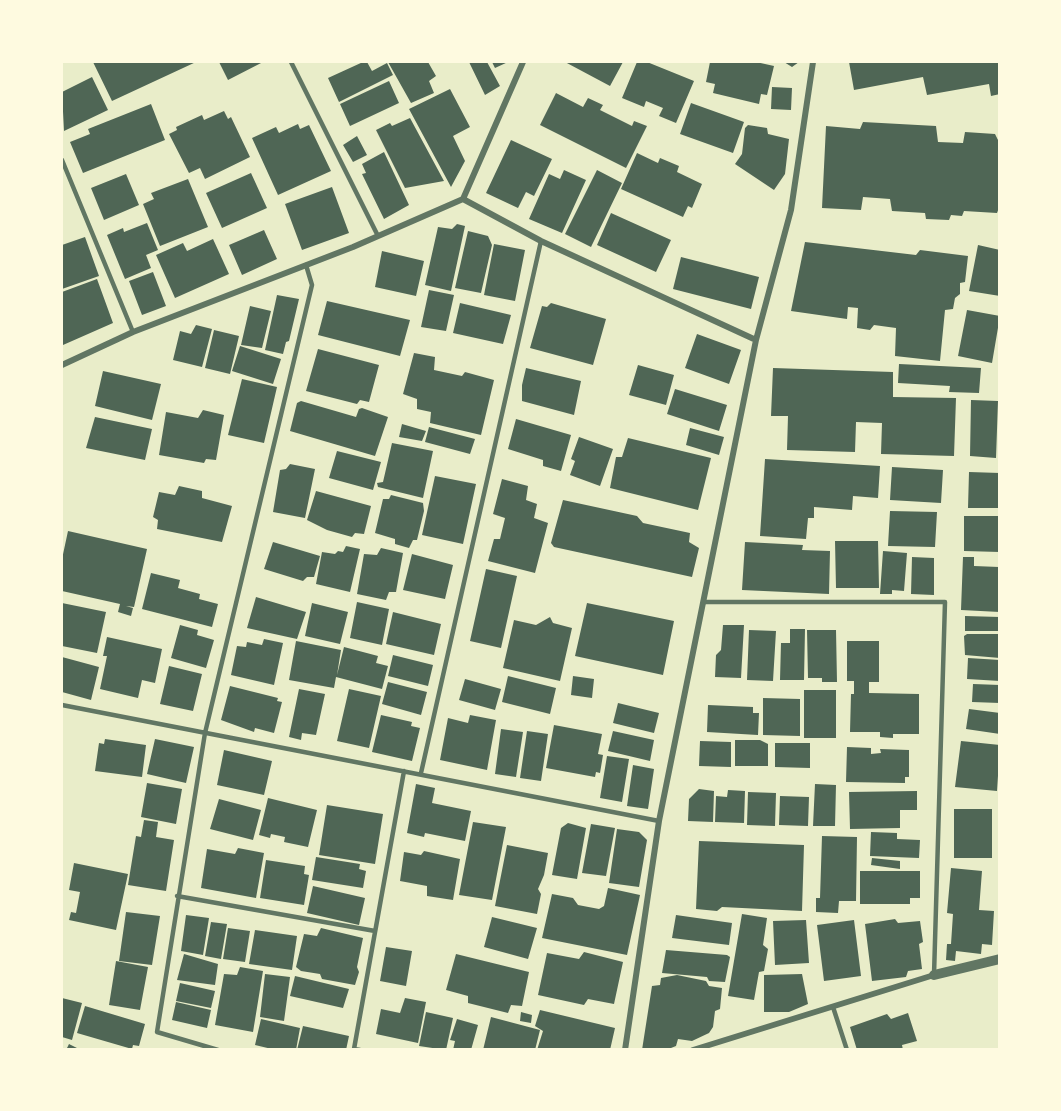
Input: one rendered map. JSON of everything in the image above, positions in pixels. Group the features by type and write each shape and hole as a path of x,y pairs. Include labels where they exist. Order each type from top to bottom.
{"street":[{"path":"62,366 133,332 378,236 463,199 522,62"},
{"path":"625,1050 659,821 756,340 791,210 813,62"},
{"path":"463,199 541,241 756,340"},
{"path":"693,1050 934,975 999,959"}],"lane":[{"path":"291,62 378,236"},
{"path":"62,160 133,332"},
{"path":"421,773 541,241"},
{"path":"218,1050 158,1032 177,896 205,733 312,285 306,265"},
{"path":"704,602 945,602 934,975"},
{"path":"62,705 659,821"},
{"path":"360,1050 354,1048 404,771"},
{"path":"177,896 375,931"},
{"path":"833,1007 847,1050"}],"building":[{"path":"93,62 196,62 112,101"},
{"path":"219,62 263,62 228,80"},
{"path":"367,62 372,71 387,63 393,75 339,102 328,78"},
{"path":"388,62 428,62 436,76 429,81 434,93 411,103"},
{"path":"469,62 487,62 500,86 485,95"},
{"path":"492,62 508,62 495,68"},
{"path":"565,62 623,62 610,86"},
{"path":"637,62 647,62 694,81 676,123 659,116 663,108 646,101 644,107 622,98"},
{"path":"710,62 756,62 774,66 767,95 761,94 759,104 713,93 715,84 706,82"},
{"path":"784,62 799,62 792,67"},
{"path":"849,62 1000,62 1000,94 991,96 989,84 927,95 923,77 854,90"},
{"path":"92,77 108,110 64,131 62,92"},
{"path":"389,81 399,103 350,126 340,104"},
{"path":"772,87 792,88 791,110 771,109"},
{"path":"450,89 470,127 453,136 465,161 451,187 409,109"},
{"path":"556,93 583,107 588,98 603,105 600,110 632,126 634,121 647,126 626,168 540,125"},
{"path":"691,103 744,122 733,153 680,134"},
{"path":"151,104 165,140 83,173 70,142 90,134 88,129"},
{"path":"224,111 228,119 231,117 250,157 205,179 200,168 189,173 169,134 177,130 176,127 202,115 204,120"},
{"path":"410,118 444,181 405,188 376,130 390,123 392,126"},
{"path":"863,122 936,126 938,142 963,143 965,132 995,134 1000,144 1000,205 997,213 964,211 962,216 951,215 949,220 926,219 925,213 892,211 890,199 863,197 861,210 822,208 826,126 860,129"},
{"path":"298,124 300,129 309,125 331,171 278,195 252,138 276,127 279,133"},
{"path":"748,125 767,128 768,134 789,139 785,174 774,190 735,164 742,154 745,128"},
{"path":"357,136 367,155 353,162 343,145"},
{"path":"511,140 552,159 534,196 526,192 518,208 486,193"},
{"path":"384,152 409,205 384,219 362,174 366,173 362,164"},
{"path":"637,153 658,163 660,158 679,166 677,172 702,184 692,208 688,206 683,217 621,189"},
{"path":"564,170 586,180 562,233 529,219 549,174 560,179"},
{"path":"597,170 622,183 591,247 565,234"},
{"path":"251,173 267,208 222,228 206,193"},
{"path":"126,174 139,205 104,220 91,188"},
{"path":"188,179 208,227 160,246 143,204 154,199 151,193"},
{"path":"332,187 349,233 302,250 285,204"},
{"path":"611,213 671,240 656,272 597,245"},
{"path":"147,223 158,250 146,255 151,268 125,279 107,235 123,228 124,232"},
{"path":"457,224 465,226 451,291 425,285 438,227 452,229"},
{"path":"264,230 277,259 242,275 229,245"},
{"path":"468,231 488,236 492,245 481,293 455,288"},
{"path":"85,237 99,276 62,289 62,245"},
{"path":"213,239 229,274 175,298 156,255 183,243 187,251"},
{"path":"805,242 916,255 920,250 968,256 965,282 960,283 960,294 955,298 953,309 945,310 940,361 895,356 896,328 874,325 870,330 857,328 858,308 848,307 847,319 791,311"},
{"path":"494,244 525,250 515,301 484,295"},
{"path":"978,245 1000,250 1000,296 969,291"},
{"path":"382,251 424,261 416,296 375,287"},
{"path":"681,257 759,277 751,309 673,289"},
{"path":"153,272 166,306 142,315 129,281"},
{"path":"97,279 113,323 63,345 62,292"},
{"path":"429,290 454,295 446,331 421,327"},
{"path":"277,295 299,299 289,341 286,342 283,354 265,350"},
{"path":"327,301 410,320 400,356 318,335"},
{"path":"460,303 511,315 503,344 453,333"},
{"path":"551,303 606,319 593,365 530,348 542,306 547,307"},
{"path":"250,306 271,311 262,348 241,345"},
{"path":"967,310 1000,316 992,363 958,356"},
{"path":"196,325 212,329 202,367 173,360 180,331 191,334"},
{"path":"214,330 239,336 230,374 205,368"},
{"path":"697,334 741,350 729,384 685,368"},
{"path":"240,346 281,359 273,384 232,371"},
{"path":"318,349 379,365 369,402 360,400 357,404 306,391"},
{"path":"414,353 435,357 434,370 462,376 465,372 494,380 481,435 430,423 431,412 417,409 417,399 403,394"},
{"path":"899,364 981,368 979,393 949,392 950,386 898,383"},
{"path":"638,365 674,375 666,405 629,395"},
{"path":"526,368 581,381 574,415 522,401 522,385"},
{"path":"773,368 893,372 893,397 956,398 954,456 881,454 882,423 856,422 855,452 787,450 788,416 771,416"},
{"path":"103,371 161,384 152,420 95,406"},
{"path":"242,379 277,387 264,443 228,435"},
{"path":"675,389 727,405 719,431 667,414"},
{"path":"971,400 998,401 996,458 970,456"},
{"path":"301,401 356,417 359,409 362,408 388,417 375,456 290,431 297,403"},
{"path":"203,410 224,415 216,460 206,459 204,463 159,455 166,412 198,418"},
{"path":"95,417 152,429 145,460 86,448"},
{"path":"516,419 571,435 561,471 543,466 543,460 508,449"},
{"path":"402,424 426,431 422,441 399,437"},
{"path":"429,427 475,439 470,454 425,442"},
{"path":"690,428 724,437 719,455 686,445"},
{"path":"579,437 613,449 600,486 570,475 575,461 571,459"},
{"path":"628,438 711,458 698,510 610,488 616,457 622,457"},
{"path":"392,443 433,451 423,498 378,487 377,483 383,482"},
{"path":"337,451 381,462 373,490 329,478"},
{"path":"765,459 880,466 878,498 853,496 852,510 814,507 814,518 808,518 806,539 760,536"},
{"path":"290,464 315,469 305,518 273,512 280,470 286,469"},
{"path":"892,467 943,470 941,503 890,500"},
{"path":"969,472 1000,473 1000,508 968,508"},
{"path":"435,476 476,484 463,544 422,535"},
{"path":"502,479 528,486 526,500 537,504 534,518 548,523 535,573 488,561 494,539 500,539 505,518 493,514"},
{"path":"179,486 202,491 202,498 232,506 222,542 157,529 158,520 153,517 159,492 175,495"},
{"path":"316,491 371,506 364,534 355,533 352,537 327,530 307,520"},
{"path":"391,495 423,503 424,511 417,540 413,540 409,548 395,544 395,539 375,533 383,499 389,499"},
{"path":"563,500 637,516 643,523 690,533 689,542 699,548 692,577 554,547 551,543"},
{"path":"890,511 937,512 935,547 888,546"},
{"path":"964,516 1000,516 1000,552 964,551"},
{"path":"68,531 147,549 134,607 126,606 133,608 131,616 118,612 120,604 62,591 62,559"},
{"path":"835,541 878,541 879,588 836,588"},
{"path":"273,542 320,556 314,577 307,577 303,581 264,569"},
{"path":"745,542 803,545 802,550 830,551 829,594 742,590"},
{"path":"346,546 360,549 350,592 316,584 322,552 335,554 338,551 343,552"},
{"path":"381,548 403,553 396,592 389,592 386,600 357,594 364,554 377,555"},
{"path":"883,551 907,553 904,591 892,590 892,594 880,594"},
{"path":"412,554 453,565 445,599 403,590"},
{"path":"912,557 934,558 934,595 911,594"},
{"path":"963,557 974,557 974,566 999,567 1000,612 961,610"},
{"path":"486,569 517,576 501,648 470,641"},
{"path":"151,573 180,580 178,588 200,594 199,599 218,604 212,627 142,609"},
{"path":"256,597 306,612 297,639 247,628"},
{"path":"357,602 389,609 382,645 350,638"},
{"path":"62,603 106,612 97,653 62,646"},
{"path":"312,603 348,612 340,644 305,636"},
{"path":"587,603 674,621 663,675 575,656"},
{"path":"393,612 441,624 434,655 386,644"},
{"path":"965,616 1000,617 1000,631 965,631"},
{"path":"550,617 553,623 572,628 560,681 503,668 514,620 536,625"},
{"path":"180,625 198,630 197,635 214,640 206,668 171,658"},
{"path":"723,625 744,625 741,678 715,677 716,655 721,650"},
{"path":"790,629 805,629 804,680 780,680 781,643 790,643"},
{"path":"749,630 776,631 773,681 747,680"},
{"path":"807,630 836,630 837,682 822,682 822,678 808,678"},
{"path":"967,634 1000,634 1000,658 965,655 964,636"},
{"path":"107,637 162,649 155,683 142,680 138,698 100,689 107,656 103,656"},
{"path":"264,639 283,643 274,685 231,675 237,646 246,647 247,642 262,645"},
{"path":"296,641 341,650 337,675 344,647 378,656 376,663 388,666 382,689 336,677 334,688 289,680"},
{"path":"847,641 879,641 879,682 869,682 869,693 919,694 919,734 893,734 893,738 880,737 880,732 850,732 851,694 854,694 854,681 847,681"},
{"path":"393,655 433,665 428,686 388,676"},
{"path":"62,657 99,667 91,700 62,692"},
{"path":"968,658 1000,660 1000,681 967,679"},
{"path":"169,666 202,674 193,711 160,704"},
{"path":"508,676 556,688 550,714 502,702"},
{"path":"573,676 594,679 592,698 571,695"},
{"path":"465,679 501,689 495,710 459,700"},
{"path":"388,682 427,692 421,715 382,704"},
{"path":"973,684 1000,685 1000,703 972,702"},
{"path":"230,686 278,698 277,701 282,702 274,733 255,728 254,732 221,720"},
{"path":"299,689 325,694 316,735 302,733 301,740 289,737"},
{"path":"349,689 381,696 369,748 337,741"},
{"path":"804,690 836,690 836,738 804,738"},
{"path":"763,698 800,699 800,736 763,735"},
{"path":"618,703 659,713 654,733 613,723"},
{"path":"708,705 753,707 753,713 759,713 758,735 707,732"},
{"path":"969,709 1000,713 1000,734 966,729"},
{"path":"381,715 412,722 411,726 420,728 412,761 372,752"},
{"path":"470,715 496,720 487,770 440,760 448,718 468,723"},
{"path":"554,725 602,734 598,754 603,755 600,773 596,772 595,777 546,768"},
{"path":"501,729 523,732 516,777 495,774"},
{"path":"527,731 548,734 541,781 520,778"},
{"path":"613,731 654,740 650,761 608,751"},
{"path":"105,739 146,745 142,777 95,771 99,743 104,744"},
{"path":"155,739 194,747 186,783 147,774"},
{"path":"735,740 760,740 768,744 768,766 735,766"},
{"path":"700,741 731,742 731,767 699,766"},
{"path":"961,741 1000,745 997,791 955,787"},
{"path":"775,743 810,743 810,768 775,767"},
{"path":"847,747 871,748 871,754 881,753 880,749 909,750 909,777 905,777 905,783 846,782"},
{"path":"224,750 272,761 264,795 217,785"},
{"path":"607,756 629,759 622,802 600,798"},
{"path":"633,765 654,769 648,809 627,806"},
{"path":"147,783 182,789 176,824 141,817"},
{"path":"416,784 435,788 432,803 471,811 465,841 425,833 424,837 407,833"},
{"path":"815,784 836,785 835,826 813,826"},
{"path":"699,789 714,791 713,822 688,821 689,799"},
{"path":"728,790 745,791 744,823 715,822 716,796 727,797"},
{"path":"917,791 917,810 900,810 900,828 850,829 849,792"},
{"path":"748,792 776,793 775,826 747,825"},
{"path":"780,796 809,797 808,826 779,825"},
{"path":"268,798 317,810 308,847 284,842 285,837 271,834 270,838 259,835"},
{"path":"219,799 261,810 253,840 210,829"},
{"path":"327,805 383,814 375,864 319,855"},
{"path":"954,809 992,809 992,858 954,858"},
{"path":"144,820 158,822 156,837 174,840 166,891 128,885 136,836 141,837"},
{"path":"473,822 506,827 492,900 459,895"},
{"path":"568,823 586,828 577,879 552,875 561,828"},
{"path":"591,824 615,828 606,876 582,873"},
{"path":"617,829 639,832 647,840 639,887 609,883"},
{"path":"871,832 897,833 897,839 920,840 919,858 870,856"},
{"path":"822,836 857,837 856,901 839,901 838,913 816,912 816,898 820,898"},
{"path":"699,841 804,845 802,911 722,907 717,911 696,909"},
{"path":"507,845 548,853 544,875 538,889 541,894 537,914 495,906"},
{"path":"238,848 264,853 256,898 201,888 207,849 235,854"},
{"path":"424,851 460,859 453,900 427,896 427,886 400,881 404,852 421,855"},
{"path":"316,857 360,864 359,869 366,871 363,888 312,880"},
{"path":"872,858 900,861 900,869 871,865"},
{"path":"266,860 305,866 304,874 309,875 304,905 260,898"},
{"path":"74,863 128,874 116,930 69,920 71,912 76,913 80,892 69,890"},
{"path":"951,868 982,871 979,910 994,911 992,945 982,944 981,954 956,951 955,961 946,960 947,944 951,944 953,914 947,913"},
{"path":"860,871 920,871 920,898 910,898 910,904 860,904"},
{"path":"313,886 365,898 359,925 307,913"},
{"path":"608,888 640,895 627,955 542,938 552,894 573,898 578,905 599,909 604,906"},
{"path":"126,912 160,916 152,965 119,961"},
{"path":"742,914 767,918 763,945 768,949 764,971 759,972 754,1000 728,996"},
{"path":"186,915 209,918 203,955 181,951"},
{"path":"676,915 732,923 729,945 672,938"},
{"path":"492,917 537,928 528,959 484,947"},
{"path":"895,919 898,923 920,921 923,942 919,944 922,969 908,971 906,977 872,981 865,924"},
{"path":"806,920 809,963 775,965 773,921"},
{"path":"854,920 861,976 824,981 817,925"},
{"path":"211,922 227,924 221,959 205,956"},
{"path":"228,928 250,931 245,962 223,959"},
{"path":"321,928 363,938 355,985 322,979 320,974 301,971 296,967 304,934 317,936"},
{"path":"255,930 297,936 292,970 249,964"},
{"path":"386,947 412,951 406,986 380,981"},
{"path":"666,950 727,955 730,957 725,982 709,981 707,977 662,973"},
{"path":"584,952 623,962 614,1004 588,999 584,1005 538,995 547,953 579,959"},
{"path":"184,954 218,964 215,985 177,980"},
{"path":"456,954 529,972 522,1006 511,1005 508,1013 468,1003 468,996 446,990"},
{"path":"116,961 148,967 140,1010 109,1005"},
{"path":"240,967 263,971 253,1032 215,1025 224,974 237,975"},
{"path":"265,974 290,977 284,1021 260,1017"},
{"path":"802,974 808,1004 789,1012 764,1012 764,975"},
{"path":"677,975 706,981 709,986 722,988 720,1009 715,1011 713,1027 709,1033 692,1041 678,1039 676,1046 666,1050 642,1050 652,986 660,985 661,978"},
{"path":"295,976 349,989 343,1008 290,996"},
{"path":"180,983 215,991 211,1008 176,1001"},
{"path":"62,998 82,1003 72,1040 62,1037"},
{"path":"405,998 426,1002 418,1043 376,1034 381,1009 400,1013"},
{"path":"176,1002 211,1010 207,1028 172,1020"},
{"path":"85,1006 145,1024 139,1046 133,1045 132,1049 77,1033"},
{"path":"540,1010 615,1028 610,1050 537,1050 543,1031 535,1026"},
{"path":"426,1012 453,1018 446,1050 419,1046"},
{"path":"521,1012 532,1015 531,1023 520,1021"},
{"path":"908,1013 917,1041 902,1045 903,1050 857,1050 850,1027 887,1014 891,1019"},
{"path":"491,1017 540,1030 535,1050 483,1050"},
{"path":"261,1019 300,1028 296,1050 276,1050 255,1045"},
{"path":"457,1019 478,1025 471,1050 453,1050 455,1041 450,1040"},
{"path":"303,1026 349,1036 346,1050 297,1050"},
{"path":"69,1044 81,1050 66,1050"}]}
